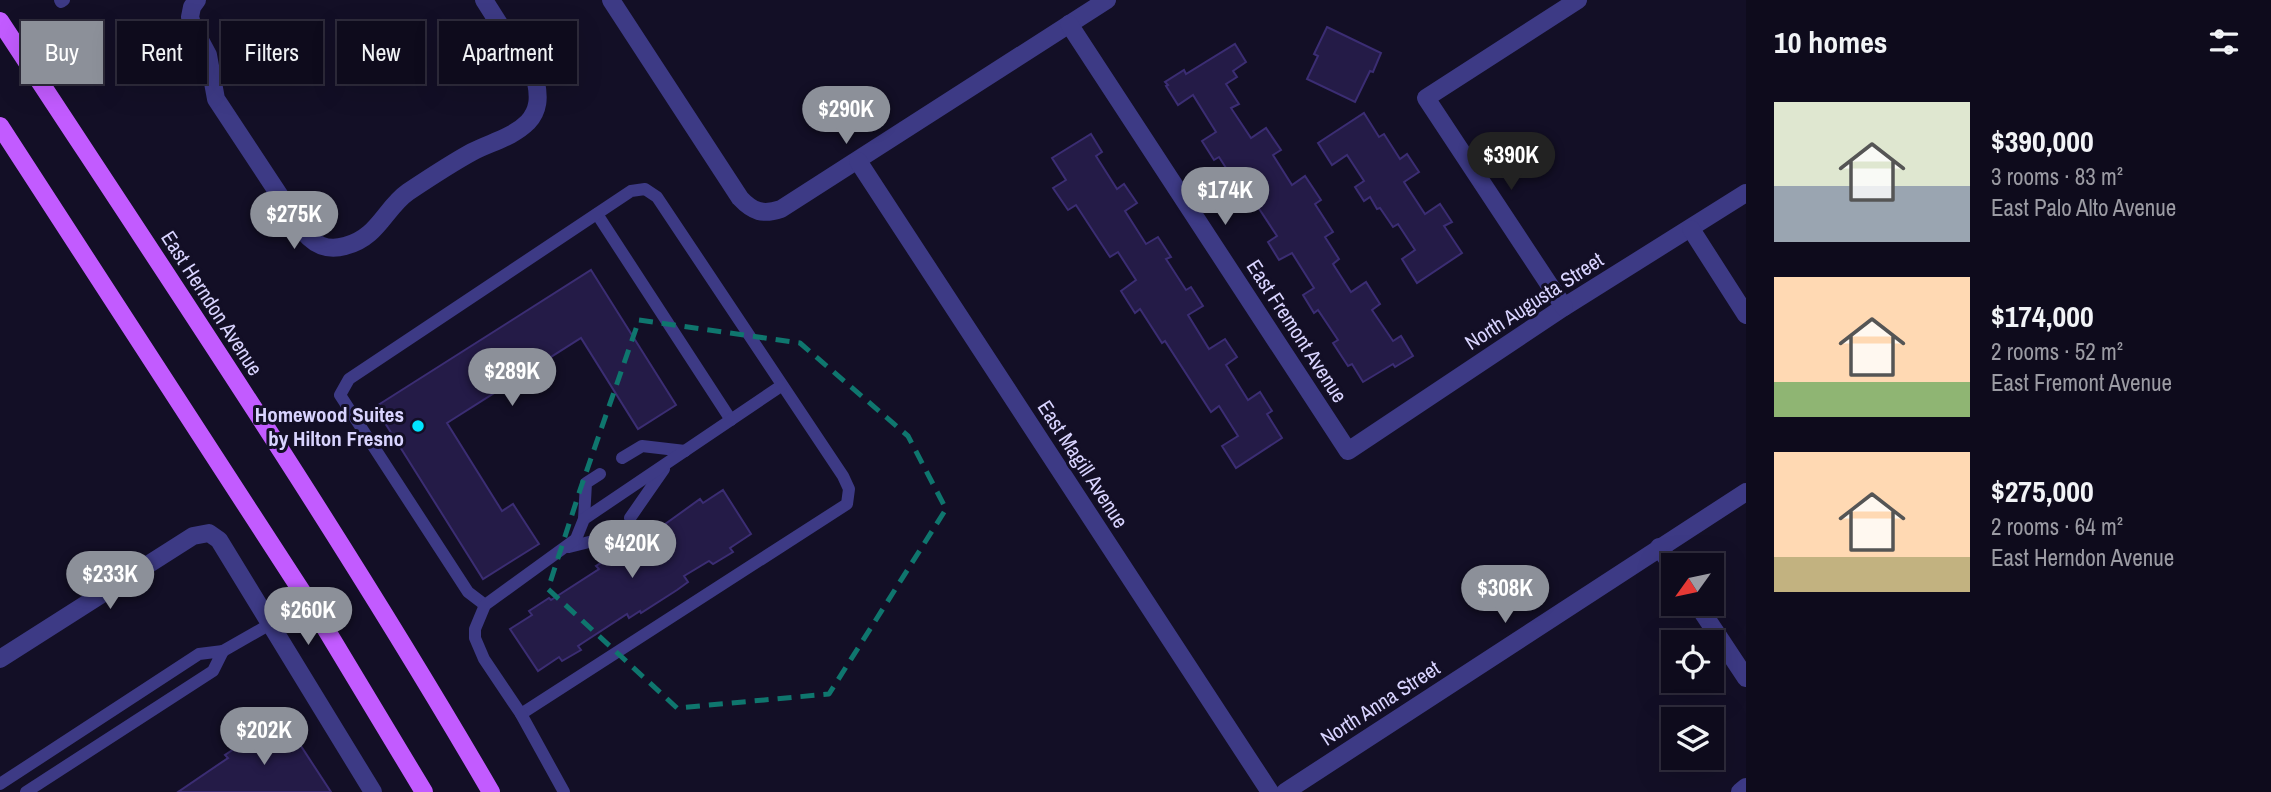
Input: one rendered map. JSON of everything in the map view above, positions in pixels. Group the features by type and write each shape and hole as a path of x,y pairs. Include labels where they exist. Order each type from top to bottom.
{"main road":[{"name":"East Herndon Avenue","path":"0,21 324,517 491,792"},
{"path":"0,126 321,621 424,792"}],"street":[{"path":"197,0 190,17 192,27 208,55 216,99 303,232 311,241 322,247 333,248 348,246 378,228 406,194 472,152 511,135 531,118 539,96 537,82 484,0"},
{"path":"611,0 740,198 757,212 781,209 1107,0"},
{"path":"1564,307 1426,98 1578,0"},
{"name":"East Fremont Avenue","path":"1069,24 1348,451"},
{"name":"East Magill Avenue","path":"858,161 1270,792"},
{"name":"North Augusta Street","path":"1348,451 1564,307 1746,193"},
{"path":"1690,229 1746,315"},
{"name":"North Anna Street","path":"1285,792 1746,492"},
{"path":"0,659 193,536 209,533 219,540 272,623 373,792"},
{"path":"1659,547 1663,553"},
{"path":"1705,616 1746,678"},
{"path":"1740,792 1746,787"}],"lane":[{"path":"485,605 468,592 340,395 349,379 631,191 645,189 657,197 843,476 849,489 847,504 521,714"},
{"path":"597,214 731,420"},
{"path":"584,519 781,386"},
{"path":"622,458 642,446 685,451"},
{"path":"630,518 668,462"},
{"path":"564,792 521,714 484,659 475,638 475,629 485,605 576,539 584,519 586,483 600,474"},
{"path":"562,549 597,540"},
{"path":"0,784 199,654 223,651 272,623"},
{"path":"26,792 213,671 223,651"}],"highlighted area":[{"path":"639,320 800,343 908,436 946,509 829,694 677,708 548,589"}],"building":[{"path":"1327,27 1381,53 1355,102 1307,79 1318,56 1314,54"},
{"path":"1235,44 1246,62 1233,71 1237,77 1226,84 1239,104 1231,108 1251,138 1266,128 1281,150 1273,155 1292,185 1305,176 1321,200 1315,204 1333,232 1325,237 1339,259 1333,264 1351,292 1366,282 1380,304 1372,310 1393,341 1401,336 1413,356 1395,367 1393,364 1363,382 1352,364 1348,366 1333,343 1338,340 1318,310 1314,313 1303,295 1314,288 1292,253 1279,260 1268,242 1277,236 1256,204 1246,210 1232,189 1237,185 1219,157 1214,160 1202,141 1216,132 1193,95 1178,105 1166,86 1168,85 1165,82 1184,70 1186,74"},
{"path":"1364,113 1379,137 1384,134 1400,159 1407,154 1419,172 1404,182 1425,214 1440,204 1452,222 1444,226 1462,253 1417,283 1402,259 1415,250 1398,224 1393,227 1370,197 1364,201 1355,187 1364,181 1347,155 1332,165 1318,143"},
{"path":"1091,134 1102,152 1096,156 1117,189 1124,184 1137,203 1125,211 1146,244 1158,237 1171,257 1166,259 1186,290 1191,287 1203,306 1188,315 1209,349 1225,339 1237,357 1226,365 1248,400 1260,392 1272,411 1267,414 1282,438 1236,468 1222,446 1238,436 1219,406 1211,412 1165,341 1162,343 1140,309 1135,313 1121,291 1136,280 1118,252 1110,257 1076,205 1068,210 1053,188 1066,180 1052,158"},
{"name":"Homewood Suites by Hilton Fresno","path":"591,270 676,405 638,429 581,338 447,423 502,511 513,504 539,544 483,579 375,407"},
{"path":"723,490 751,534 730,548 733,552 713,564 709,561 684,576 688,582 677,590 641,613 640,611 629,618 627,614 578,646 581,650 562,661 559,657 538,671 510,629 532,615 529,611 599,569 596,566 607,559 605,555 641,531 644,536 652,530 654,532 700,499 703,503"},
{"path":"282,717 331,792 178,792 228,758 225,755"}],"place":[{"name":"Homewood Suites by Hilton Fresno","path":"418,426"}]}
